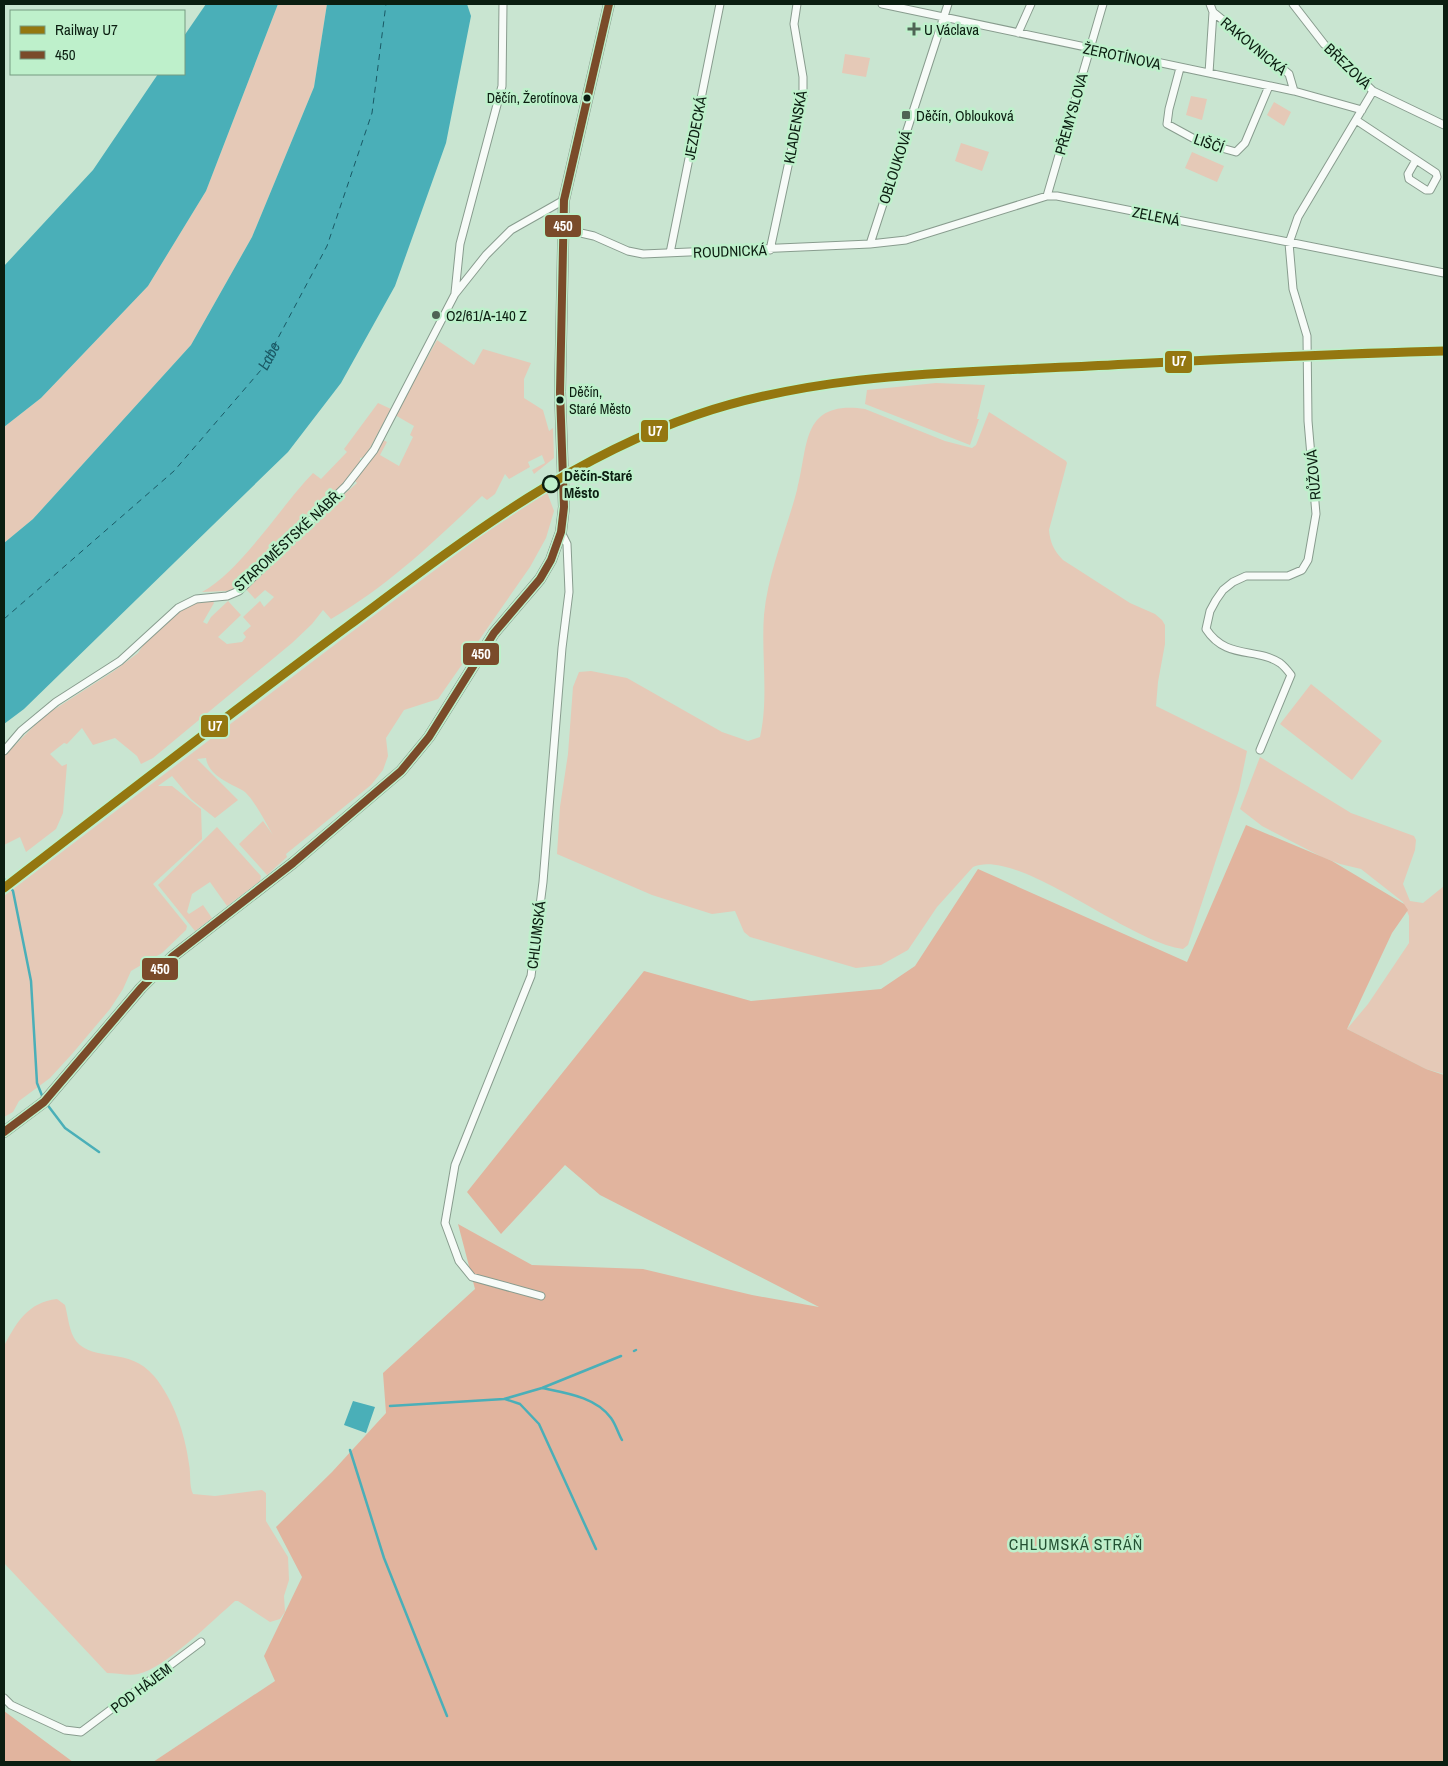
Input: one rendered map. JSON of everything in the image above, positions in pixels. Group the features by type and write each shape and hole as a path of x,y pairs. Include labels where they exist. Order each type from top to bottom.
{"main road":[{"path":"4,1132 46,1099 141,988 172,956 293,863 401,771 428,736 498,627 546,570 555,552 561,532 565,491 560,392 564,200 610,4"}],"street":[{"name":"STAROMĚSTSKÉ NÁBŘ.","path":"455,294 460,244 502,86 503,4"},
{"name":"JEZDECKÁ","path":"670,254 720,4"},
{"name":"KLADENSKÁ","path":"770,250 803,96 804,77 794,24 797,4"},
{"name":"ŽEROTÍNOVA","path":"882,4 1294,91 1362,110"},
{"name":"OBLOUKOVÁ","path":"870,244 948,4"},
{"path":"1018,33 1031,4"},
{"name":"PŘEMYSLOVA","path":"1047,196 1103,4"},
{"name":"RAKOVNICKÁ","path":"1210,4 1212,12 1289,74 1294,91"},
{"name":"BŘEZOVÁ","path":"1293,4 1324,44 1373,91 1444,125"},
{"path":"1209,74 1212,12"},
{"name":"LIŠČÍ","path":"1180,68 1167,124 1200,142 1236,152 1245,142 1269,86"},
{"name":"RŮŽOVÁ","path":"1260,750 1291,675 1277,662 1234,651 1212,640 1206,629 1210,611 1216,600 1232,582 1246,576 1288,576 1302,570 1308,560 1316,514 1308,421 1307,336 1293,289 1288,243 1298,217 1373,91"},
{"path":"1356,120 1436,173 1437,176 1430,190 1426,190 1409,179 1408,174 1416,160"},
{"name":"ZELENÁ","path":"870,244 906,240 1047,196 1057,196 1444,273"},
{"name":"STAROMĚSTSKÉ NÁBŘ.","path":"4,751 28,726 56,702 120,660 178,608 196,599 226,596 239,591 346,486 374,450 455,294 486,255 511,230 564,200"},
{"name":"ROUDNICKÁ","path":"563,229 594,236 628,251 643,254 770,250 870,244"},
{"name":"CHLUMSKÁ","path":"541,1296 472,1277 459,1261 445,1223 455,1165 531,976 543,882 556,741 562,648 569,592 567,544 561,532"},
{"name":"POD HÁJEM","path":"4,1698 11,1705 64,1730 81,1732 201,1642"}],"shaded area":[{"path":"278,4 327,4 314,87 252,237 191,345 33,519 4,543 4,427 41,398 148,286 206,191"},
{"path":"845,54 870,58 866,77 842,73"},
{"path":"1191,96 1207,99 1202,120 1186,115"},
{"path":"1274,102 1291,112 1284,126 1267,115"},
{"path":"961,143 989,152 982,171 955,161"},
{"path":"1192,152 1224,166 1217,182 1185,168"},
{"path":"437,340 474,365 483,349 531,363 524,379 524,398 543,410 549,431 553,428 554,458 534,474 532,470 545,463 542,455 528,462 530,467 509,479 505,474 495,494 487,500 482,496 429,546 372,592 331,619 323,610 312,624 292,643 153,758 141,764 137,756 115,738 93,745 82,728 67,744 64,743 50,754 62,766 67,764 63,813 56,829 26,852 20,837 4,845 4,756 44,716 114,671 138,653 150,635 188,603 212,600 214,603 203,622 207,624 211,617 228,601 241,615 218,637 227,644 242,642 246,637 243,633 251,626 243,617 260,601 264,607 274,597 265,590 255,599 245,588 316,519 357,483 355,481 381,439 387,442 380,455 399,466 413,437 410,435 414,426 395,415"},
{"path":"936,383 985,385 977,419 979,419 970,445 865,404 867,390"},
{"path":"378,403 391,409 365,457 360,458 360,463 352,476 238,587 227,591 202,592 217,582 246,554 313,473 321,479 347,452 344,449"},
{"path":"844,408 865,409 945,441 972,448 976,445 989,412 1066,461 1049,530 1051,542 1055,550 1063,560 1130,603 1155,614 1162,620 1165,625 1165,644 1156,706 1247,751 1239,790 1188,945 1183,949 1160,943 1134,931 1045,883 1017,871 993,865 973,867 937,907 908,950 881,965 856,968 750,937 744,932 735,911 712,914 652,895 557,854 573,687 579,672 591,671 627,678 722,732 748,741 760,737 764,707 763,630 766,599 773,568 797,490 811,430 818,419 829,412"},
{"path":"547,492 554,511 546,538 530,567 438,699 404,710 386,738 388,756 383,770 371,785 286,854 287,857 267,875 239,844 263,821 273,835 246,793 215,774 206,758 197,759 238,800 215,818 191,799 172,776 158,786 172,786 201,809 202,839 153,884 187,926 186,930 162,953 131,971 123,989 110,1009 72,1054 50,1078 19,1101 13,1112 4,1117 4,896 478,538"},
{"path":"1311,684 1382,741 1352,780 1280,724"},
{"path":"1260,757 1351,813 1414,836 1416,840 1415,850 1403,884 1410,901 1423,903 1444,886 1444,1074 1426,1069 1347,1029 1368,1004 1409,943 1409,916 1403,902 1361,869 1322,857 1262,826 1240,809"},
{"path":"1246,825 1332,861 1404,904 1408,910 1392,933 1347,1029 1426,1069 1444,1075 1444,1762 153,1762 275,1681 264,1656 302,1577 276,1527 332,1472 386,1413 383,1373 475,1289 458,1224 532,1265 643,1269 752,1295 819,1307 600,1195 565,1165 501,1234 467,1192 644,971 751,1001 881,989 915,966 978,869 1187,962"},
{"path":"217,827 261,876 260,881 227,906 210,882 192,894 187,912 189,914 203,905 212,918 195,931 158,885"},
{"path":"57,1299 65,1305 72,1333 76,1341 83,1348 92,1352 134,1361 144,1367 161,1385 178,1418 190,1468 193,1494 215,1496 262,1490 266,1493 266,1521 288,1557 289,1580 284,1596 285,1612 280,1619 270,1622 238,1601 235,1601 188,1643 149,1670 134,1675 107,1673 4,1563 4,1346 13,1329 24,1315 38,1304"},
{"path":"4,1711 73,1762 4,1762"}],"water":[{"path":"206,4 278,4 206,191 148,286 41,398 4,427 4,266 93,170 157,75 185,75 185,35"},
{"name":"Labe","path":"327,4 467,4 471,16 446,143 395,286 341,383 288,452 24,709 4,724 4,543 33,519 191,345 252,237 314,87"},
{"path":"353,1401 375,1407 366,1433 344,1425"}],"waterway":[{"path":"4,879 13,891 31,981 37,1083 43,1098"},
{"path":"46,1103 65,1128 99,1152"},
{"path":"390,1406 504,1399 542,1388 621,1356"},
{"path":"542,1388 580,1397 597,1405 611,1418 622,1440"},
{"path":"505,1399 520,1404 539,1424 596,1549"},
{"path":"350,1450 384,1558 447,1716"}],"ferry route":[{"path":"4,619 174,471 261,370 327,246 372,113 386,4"}],"rail line":[{"name":"U7","path":"4,888 261,691 472,535 514,507 602,455 648,433 696,415 741,401 787,391 833,383 880,378 974,371 1444,351"}],"transit line":[{"name":"450","path":"4,1132 44,1102 141,988 172,957 293,863 401,771 429,737 494,633 540,579 551,560 561,532 564,507 560,392 564,200 609,4"}],"place":[{"name":"U Václava","path":"914,29"},
{"name":"Děčín, Žerotínova","path":"587,98"},
{"name":"Děčín, Oblouková","path":"906,115"},
{"name":"O2/61/A-140 Z","path":"436,315"},
{"name":"Děčín, Staré Město","path":"560,400"},
{"name":"Děčín-Staré Město","path":"551,484"}],"district":[{"name":"CHLUMSKÁ STRÁŇ","path":"1076,1544"}]}
